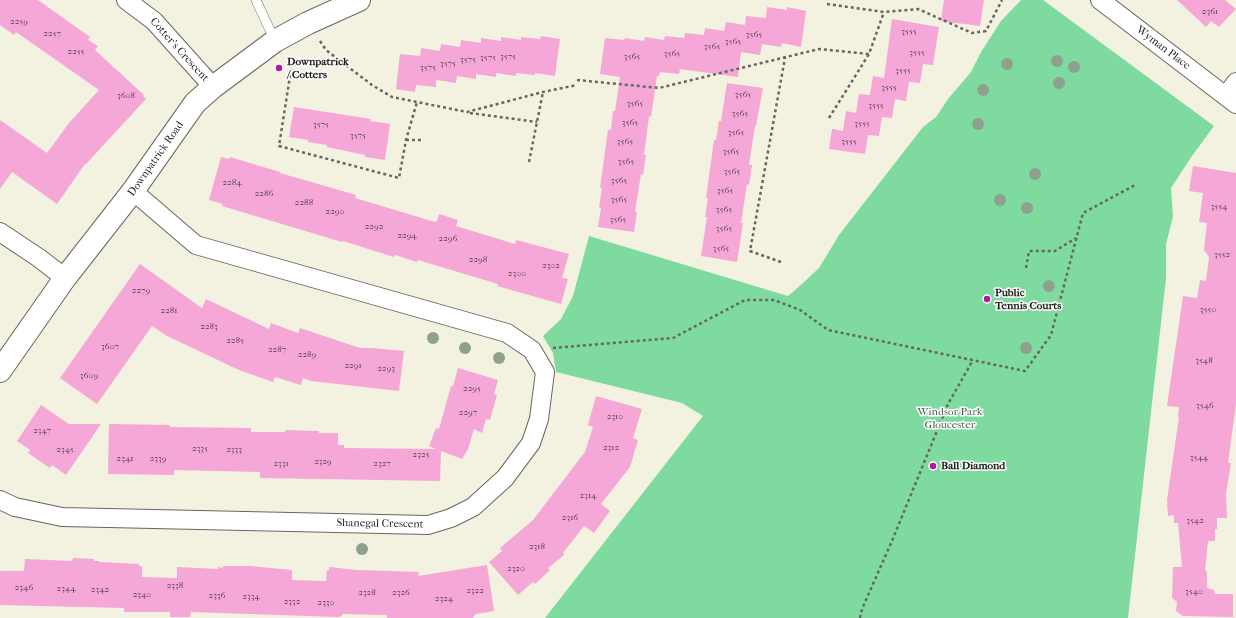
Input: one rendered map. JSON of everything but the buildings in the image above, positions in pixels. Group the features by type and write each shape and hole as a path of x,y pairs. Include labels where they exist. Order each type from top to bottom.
{"street":[{"name":"Cotter's Crescent","path":"126,0 154,21 213,87"},
{"name":"Downpatrick Road","path":"0,371 65,278 133,191 195,103 213,87 275,42 302,27 359,0"},
{"name":"Wyman Place","path":"1100,0 1233,94"},
{"name":"Shanegal Crescent","path":"0,500 15,507 62,517 428,525 451,518 473,507 505,478 531,443 539,419 545,372 532,350 508,333 196,245 133,191"},
{"path":"0,232 46,263 65,278"}],"lane":[{"path":"256,0 275,42"}],"path":[{"path":"828,4 884,12 918,9 972,33 986,31 1002,0"},
{"path":"829,118 869,54 884,12"},
{"path":"302,27 292,68 279,146 399,178 406,140 417,102"},
{"path":"302,27 326,50 372,85 392,97 467,112 537,122"},
{"path":"577,80 659,88 819,49 869,54"},
{"path":"781,262 750,251 786,58"},
{"path":"467,112 543,92 577,85"},
{"path":"529,162 543,92"},
{"path":"406,140 423,140"},
{"path":"532,350 673,338 745,300 774,300 800,310 828,330 1025,371 1051,335 1083,213 1137,184"},
{"path":"1026,268 1029,251 1055,251 1076,238"},
{"path":"860,618 862,609 892,541 948,404 973,360"}],"green space":[{"name":"Windsor Park Gloucester","path":"1021,0 1043,0 1214,126 1171,188 1173,217 1166,244 1166,278 1128,618 545,618 703,416 682,403 556,372 553,353 543,336 561,319 573,296 589,236 788,296 819,268 839,235 923,127 936,117 948,99 971,72 981,52 1001,21"}],"place":[{"name":"Downpatrick / Cotters","path":"279,68"},
{"name":"Public Tennis Courts","path":"987,299"},
{"name":"Ball Diamond","path":"933,466"}]}
